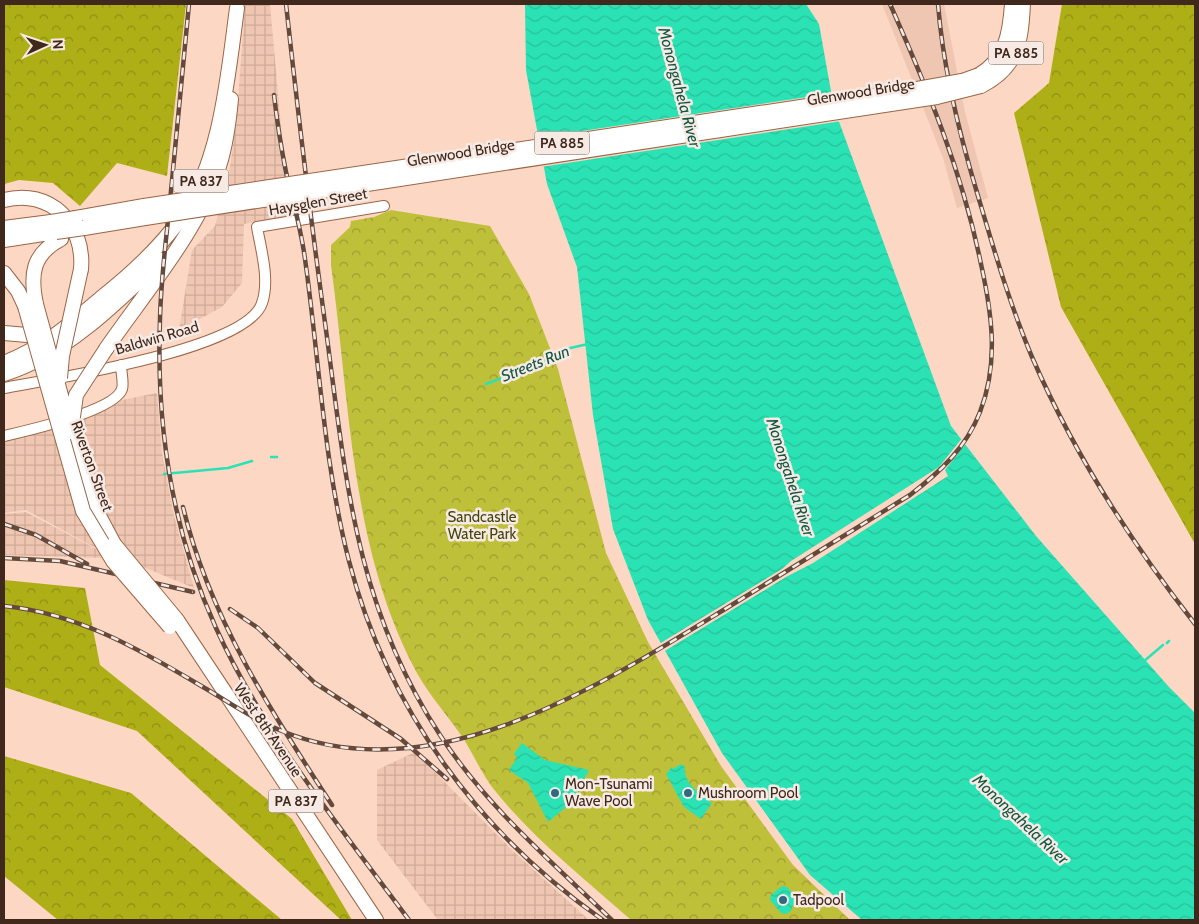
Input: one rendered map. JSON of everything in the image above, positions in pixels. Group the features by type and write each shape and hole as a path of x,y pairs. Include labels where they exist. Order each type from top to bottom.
{"main road":[{"name":"PA 885","path":"980,81 998,60 1006,46 1010,33 1012,4"},
{"name":"PA 885","path":"980,81 1001,73 1012,62 1019,46 1023,4"},
{"name":"PA 837","path":"173,624 103,527 88,495 71,432 76,395 194,222 220,165 227,137 237,6"},
{"name":"PA 837","path":"4,363 29,353 48,342 135,269 162,242 194,197 204,174 217,130 237,6"},
{"name":"Glenwood Bridge","path":"4,240 144,212 916,90 962,81 980,81"},
{"path":"4,200 34,199 49,204 62,213 72,225 80,240 81,269 62,356 60,375 61,396"},
{"name":"Glenwood Bridge","path":"82,225 104,225 144,212"},
{"path":"4,374 36,362 80,332 148,272 194,222"},
{"path":"71,432 31,305 32,285 38,260 56,231 82,225"},
{"name":"Glenwood Bridge","path":"4,228 56,231"},
{"name":"PA 837","path":"4,273 31,305 83,511 113,561 173,624"},
{"path":"4,333 27,335 46,332 64,325 85,312"},
{"name":"West 8th Avenue","path":"173,624 216,682 376,920"}],"street":[{"name":"Haysglen Street","path":"258,228 384,206"},
{"name":"Baldwin Road","path":"4,388 121,366 190,348 239,326 254,316 262,304 265,288 258,228"},
{"path":"4,436 60,422 82,414 118,396 123,388 121,366"},
{"name":"Riverton Street","path":"49,379 60,422 94,517 118,559"}],"shaded area":[{"path":"245,4 270,4 289,216 244,224 242,283 222,307 179,330 192,250 215,226 230,167 237,114"},
{"path":"882,4 944,4 965,112 988,198 957,208 943,158"},
{"path":"157,393 162,453 174,516 194,588 90,545 26,510 4,513 4,438 78,419 122,400"},
{"path":"26,512 98,550 102,558 4,555 4,514"},
{"path":"415,752 513,851 589,920 438,920 377,840 377,770"}],"green space":[{"path":"4,4 186,4 167,176 117,163 80,206 53,183 19,180 4,184"},
{"path":"1062,4 1195,4 1195,544 1061,307 1014,113 1049,83"},
{"name":"Sandcastle Water Park","path":"391,210 490,226 529,294 558,369 606,553 648,642 721,766 793,865 850,920 631,920 558,856 507,805 492,787 465,741 422,682 395,625 378,576 365,526 349,422 331,265 331,245 350,227 351,221 374,217"},
{"path":"4,580 85,588 100,665 292,819 352,920 341,920 137,731 4,687"},
{"path":"4,756 131,793 282,920 58,920 4,876"}],"water":[{"name":"Monongahela River","path":"525,4 806,4 819,24 834,108 951,426 1036,536 1169,687 1195,713 1195,920 862,920 810,875 722,753 648,620 613,529 593,415 577,267 547,184 526,70"},
{"name":"Mon-Tsunami Wave Pool","path":"522,743 545,760 589,770 571,803 548,822 528,783 509,770 517,758 514,754"},
{"name":"Mushroom Pool","path":"681,764 685,767 685,773 690,783 712,803 701,819 684,807 666,774 672,767 673,769"},
{"name":"Tadpool","path":"782,886 787,887 796,897 791,911 786,914 781,913 770,900 771,895"}],"pier":[{"path":"834,93 842,121 541,167 536,138"},
{"path":"963,437 967,442 945,470 948,476 813,563 786,577 663,652 659,644 782,569 791,561 939,467"}],"waterway":[{"name":"Streets Run","path":"486,384 550,360 566,349 588,344"},
{"name":"Streets Run","path":"271,457 277,457"},
{"name":"Streets Run","path":"164,474 228,468 252,461"},
{"path":"1143,662 1163,645"}],"railway":[{"path":"189,4 163,271 159,358 164,437 178,515 188,554 201,591 235,667 280,742 305,779 409,920"},
{"path":"286,4 315,249 348,489 372,589 389,638 412,686 440,735 458,761 499,810 543,855 612,920"},
{"path":"4,606 57,616 108,635 180,673 252,716 282,731 340,747 399,749 458,739 516,721 573,696 681,636 910,495 942,468 960,448 974,425 986,394 990,375 992,338 985,283 964,196 943,131 890,4"},
{"path":"938,4 948,77 964,149 1003,277 1032,357 1066,428 1105,496 1148,561 1195,624"},
{"path":"274,95 284,163 303,248 334,487 349,561 366,615 387,667 413,717 444,763 478,807 516,848 558,886 603,920"},
{"path":"183,507 194,547 225,625 265,699 332,805"},
{"path":"4,524 36,535 87,564"},
{"path":"4,558 60,561 193,592"},
{"path":"230,609 258,628 315,683 401,739 447,779"}],"place":[{"name":"Mon-Tsunami Wave Pool","path":"555,793"},
{"name":"Mushroom Pool","path":"688,793"},
{"name":"Tadpool","path":"783,900"}]}
